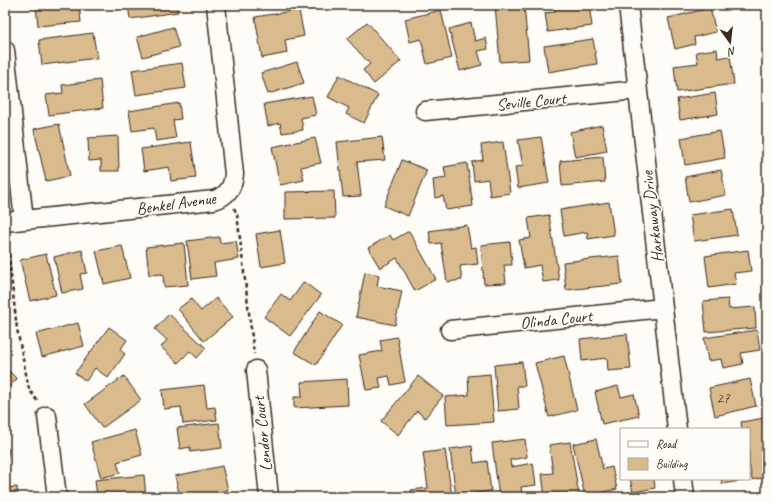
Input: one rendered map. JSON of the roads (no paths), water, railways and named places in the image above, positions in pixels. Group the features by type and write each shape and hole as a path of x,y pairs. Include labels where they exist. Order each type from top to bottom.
{"street":[{"name":"Benkel Avenue","path":"5,227 24,220 214,200 227,194 231,189 234,174 216,5"},
{"name":"Harkaway Drive","path":"628,5 677,428"},
{"path":"5,50 24,220"},
{"name":"Seville Court","path":"425,112 637,90"},
{"name":"Olinda Court","path":"450,330 663,308"},
{"name":"Lendor Court","path":"256,370 268,497"},
{"path":"48,416 57,497"},
{"path":"683,480 685,497"}]}
